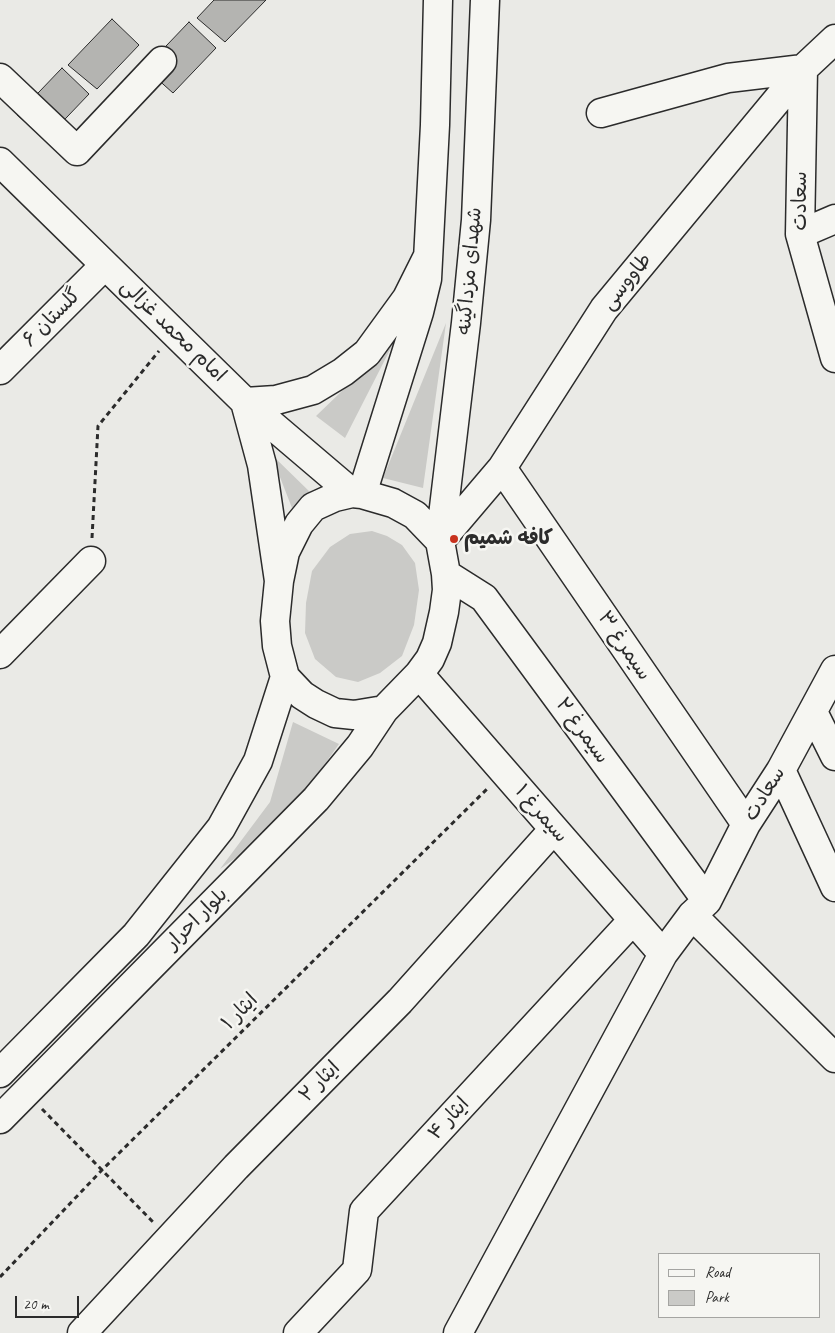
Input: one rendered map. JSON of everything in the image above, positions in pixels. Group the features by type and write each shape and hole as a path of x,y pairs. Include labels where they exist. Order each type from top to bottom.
{"street":[{"path":"357,494 419,312 427,278 435,125 438,0"},
{"name":"شهدای مزداگینه","path":"420,674 430,659 437,643 447,590 440,541 466,323 476,220 485,0"},
{"name":"طاووسی","path":"440,541 502,468 604,309 803,69 834,41"},
{"path":"0,78 77,151 162,61"},
{"path":"601,112 728,78 803,69"},
{"name":"سعادت","path":"803,69 800,234 835,358"},
{"name":"امام محمد غزالی","path":"0,162 245,402 357,494"},
{"path":"800,234 835,219"},
{"path":"279,581 262,465 245,402 276,400 313,390 343,372 361,358 367,353 407,298 428,256"},
{"name":"گلستان ۶","path":"0,370 105,265"},
{"name":"سیمرغ ۳","path":"502,468 746,824"},
{"path":"384,710 354,715 335,713 302,695 285,677 277,646 275,621 279,581 285,552 299,524 313,507 335,497 357,494 393,503 415,515 440,541"},
{"path":"0,654 91,561"},
{"name":"سیمرغ ۲","path":"446,574 484,598 700,908 835,1058"},
{"name":"سعادت","path":"458,1333 663,954 700,908 746,824 781,770 835,670"},
{"name":"بلوار احرار","path":"0,1119 316,800 360,746 384,710 420,674"},
{"name":"سیمرغ ۱","path":"420,674 663,954"},
{"name":"بلوار احرار","path":"0,1073 136,935 221,828 258,761 285,677"},
{"path":"813,712 835,756"},
{"path":"781,770 835,887"},
{"name":"ایثار ۲","path":"82,1333 236,1167 400,1001 554,829"},
{"name":"ایثار ۴","path":"298,1333 357,1270 364,1211 633,920"}],"path":[{"path":"91,561 98,426 174,332"},
{"name":"ایثار ۱","path":"0,1277 102,1170 505,772"},
{"path":"26,1093 169,1239"}],"green space":[{"path":"446,323 423,488 383,478"},
{"path":"395,340 345,438 316,416"},
{"path":"271,454 312,494 292,508"},
{"path":"372,531 387,536 402,545 415,563 419,590 414,625 402,656 380,673 358,682 336,677 315,659 305,633 306,603 312,571 330,547 350,534"},
{"path":"293,722 339,744 308,788 250,848 220,869 270,802"}],"building":[{"path":"214,0 266,0 225,42 197,18"},
{"path":"112,19 139,45 97,89 68,65"},
{"path":"189,22 216,48 173,93 145,68"},
{"path":"62,68 89,94 46,139 17,115"}],"place":[{"name":"کافه شمیم","path":"454,539"}]}
